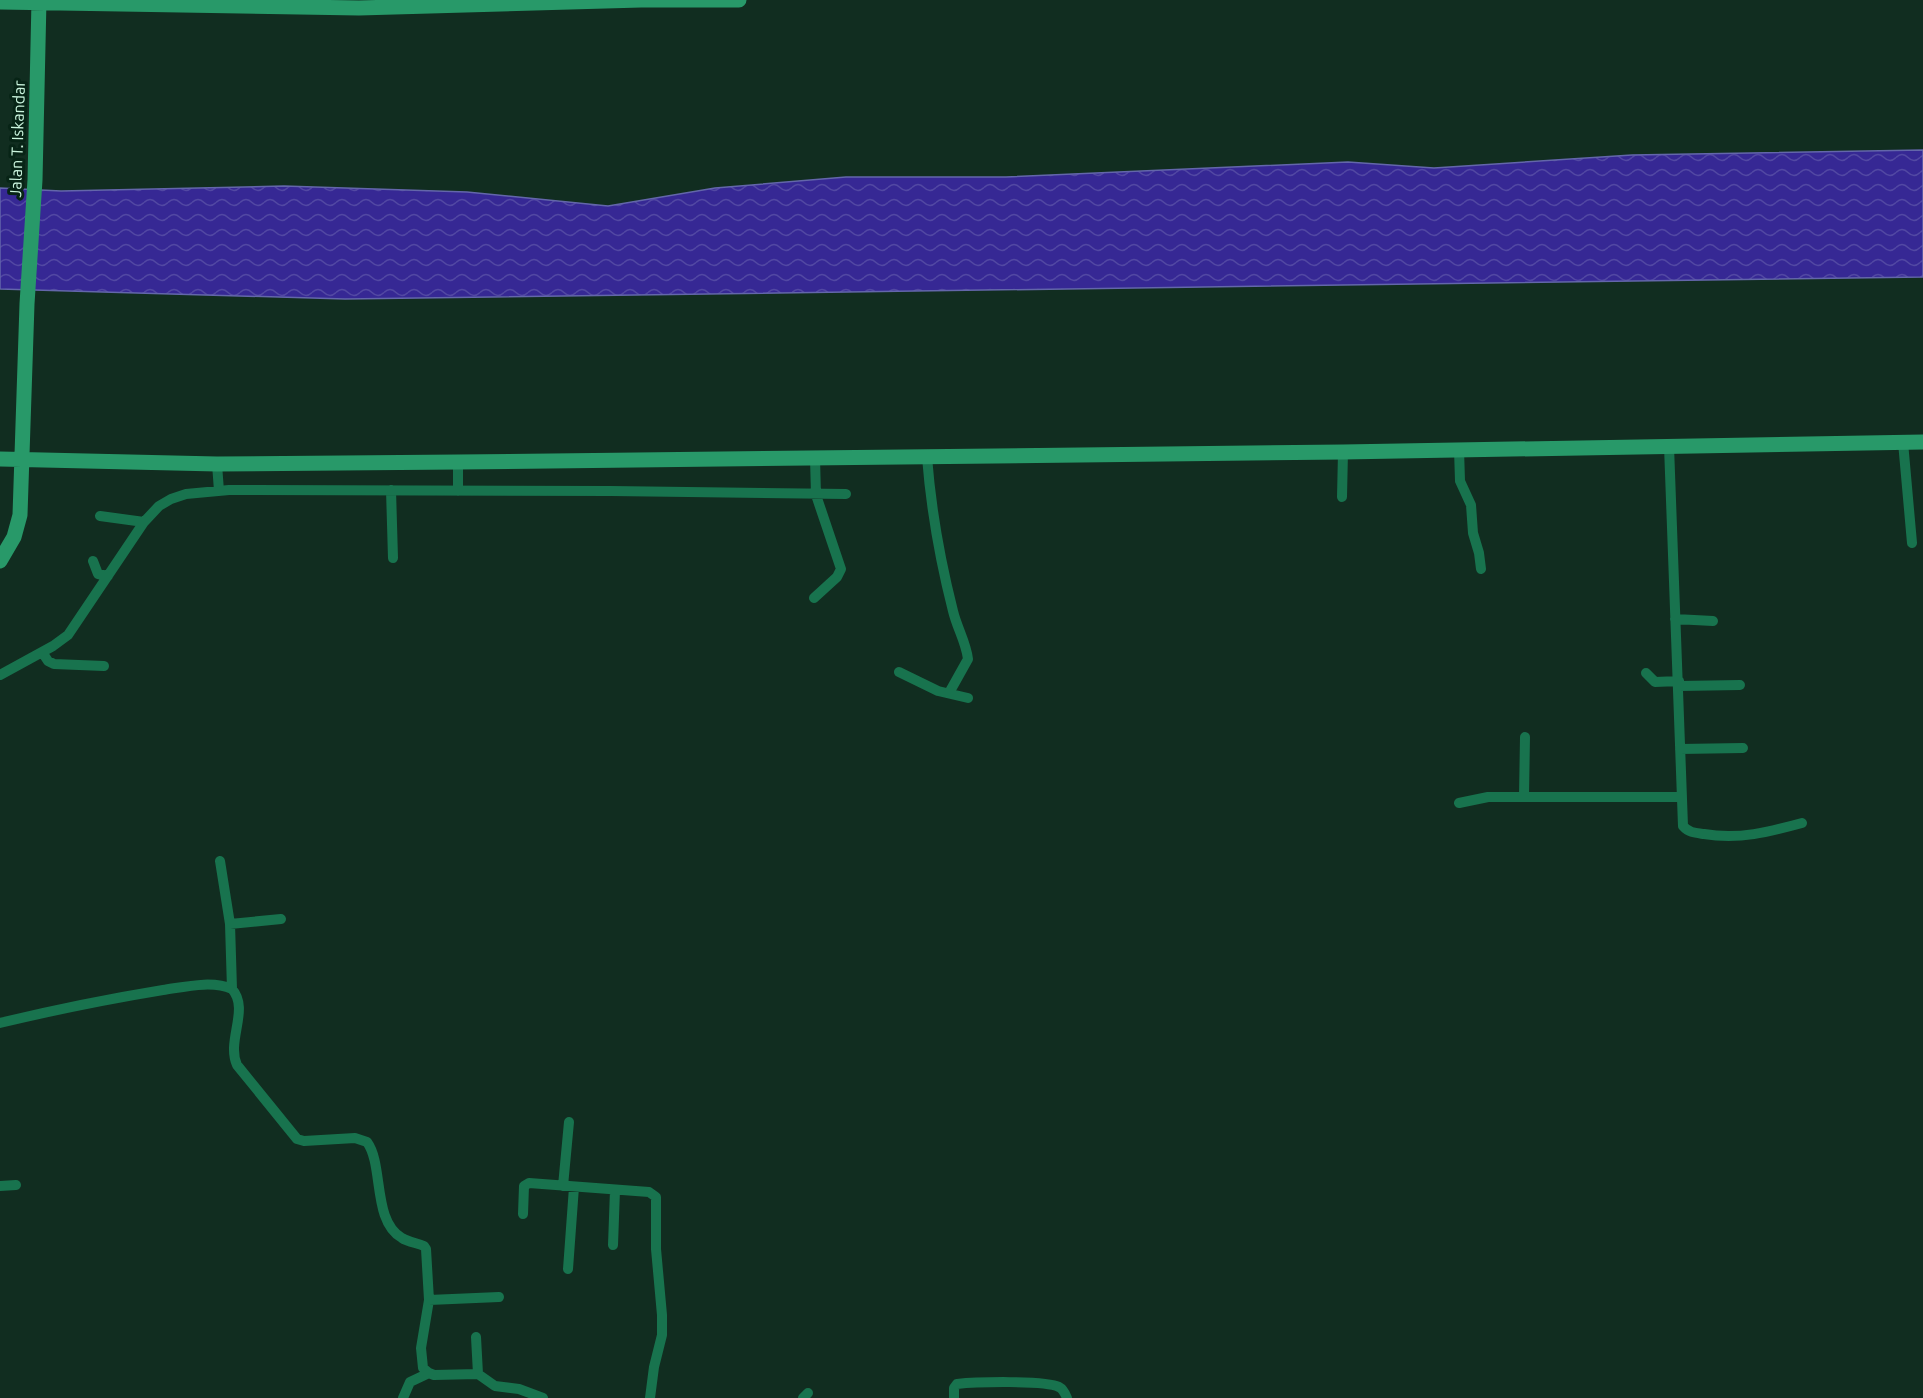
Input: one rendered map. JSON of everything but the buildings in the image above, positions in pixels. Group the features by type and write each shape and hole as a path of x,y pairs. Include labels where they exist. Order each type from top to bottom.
{"street":[{"path":"0,2 359,8 740,0"},
{"name":"Jalan T. Iskandar","path":"0,561 18,526 27,304 35,180 39,1"},
{"path":"0,459 458,466 1343,452 1903,455 1923,442"},
{"path":"1342,497 1343,452"},
{"path":"1669,452 1683,826 1690,832 1719,837 1745,837 1802,823"},
{"path":"1459,453 1460,481 1471,505 1474,536 1481,569"},
{"path":"1903,455 1912,543"},
{"path":"927,457 930,498 938,545 953,611 968,659 949,693"},
{"path":"814,597 837,577 841,569 816,493 815,462"},
{"path":"217,464 219,491"},
{"path":"458,466 458,490"},
{"path":"391,490 393,558"},
{"path":"0,675 68,635 144,522 159,506 186,494 219,491 458,490 846,494"},
{"path":"100,516 144,522"},
{"path":"93,561 98,574 108,576"},
{"path":"1675,619 1713,621"},
{"path":"42,652 48,661 54,664 104,666"},
{"path":"899,672 938,691 968,698"},
{"path":"1646,673 1654,682 1740,685"},
{"path":"1524,796 1525,737"},
{"path":"1680,749 1743,748"},
{"path":"1459,803 1488,797 1524,796 1682,797"},
{"path":"220,861 230,924 232,989 238,1003 233,1050 237,1065 297,1139 304,1141 355,1138 366,1142 372,1152 382,1208 388,1221 399,1237 421,1244 426,1249 429,1300 421,1358 423,1368 429,1373 442,1375 478,1374 495,1386 516,1388 543,1398"},
{"path":"230,924 281,919"},
{"path":"0,1023 128,996 197,986 219,986 232,989"},
{"path":"562,1186 569,1122"},
{"path":"523,1214 526,1184 649,1192 656,1197 656,1249 663,1316 662,1335 654,1367 650,1398"},
{"path":"0,1186 16,1185"},
{"path":"568,1269 574,1187"},
{"path":"613,1245 615,1190"},
{"path":"429,1300 499,1297"},
{"path":"476,1337 478,1374"},
{"path":"403,1398 410,1382 429,1373"},
{"path":"954,1398 954,1388 957,1384 996,1382 1054,1385 1064,1391 1067,1398"}],"water":[{"path":"1923,150 1923,277 345,299 0,289 0,188 61,191 284,186 467,192 608,206 715,188 846,177 1006,177 1348,162 1434,168 1632,155"}]}
